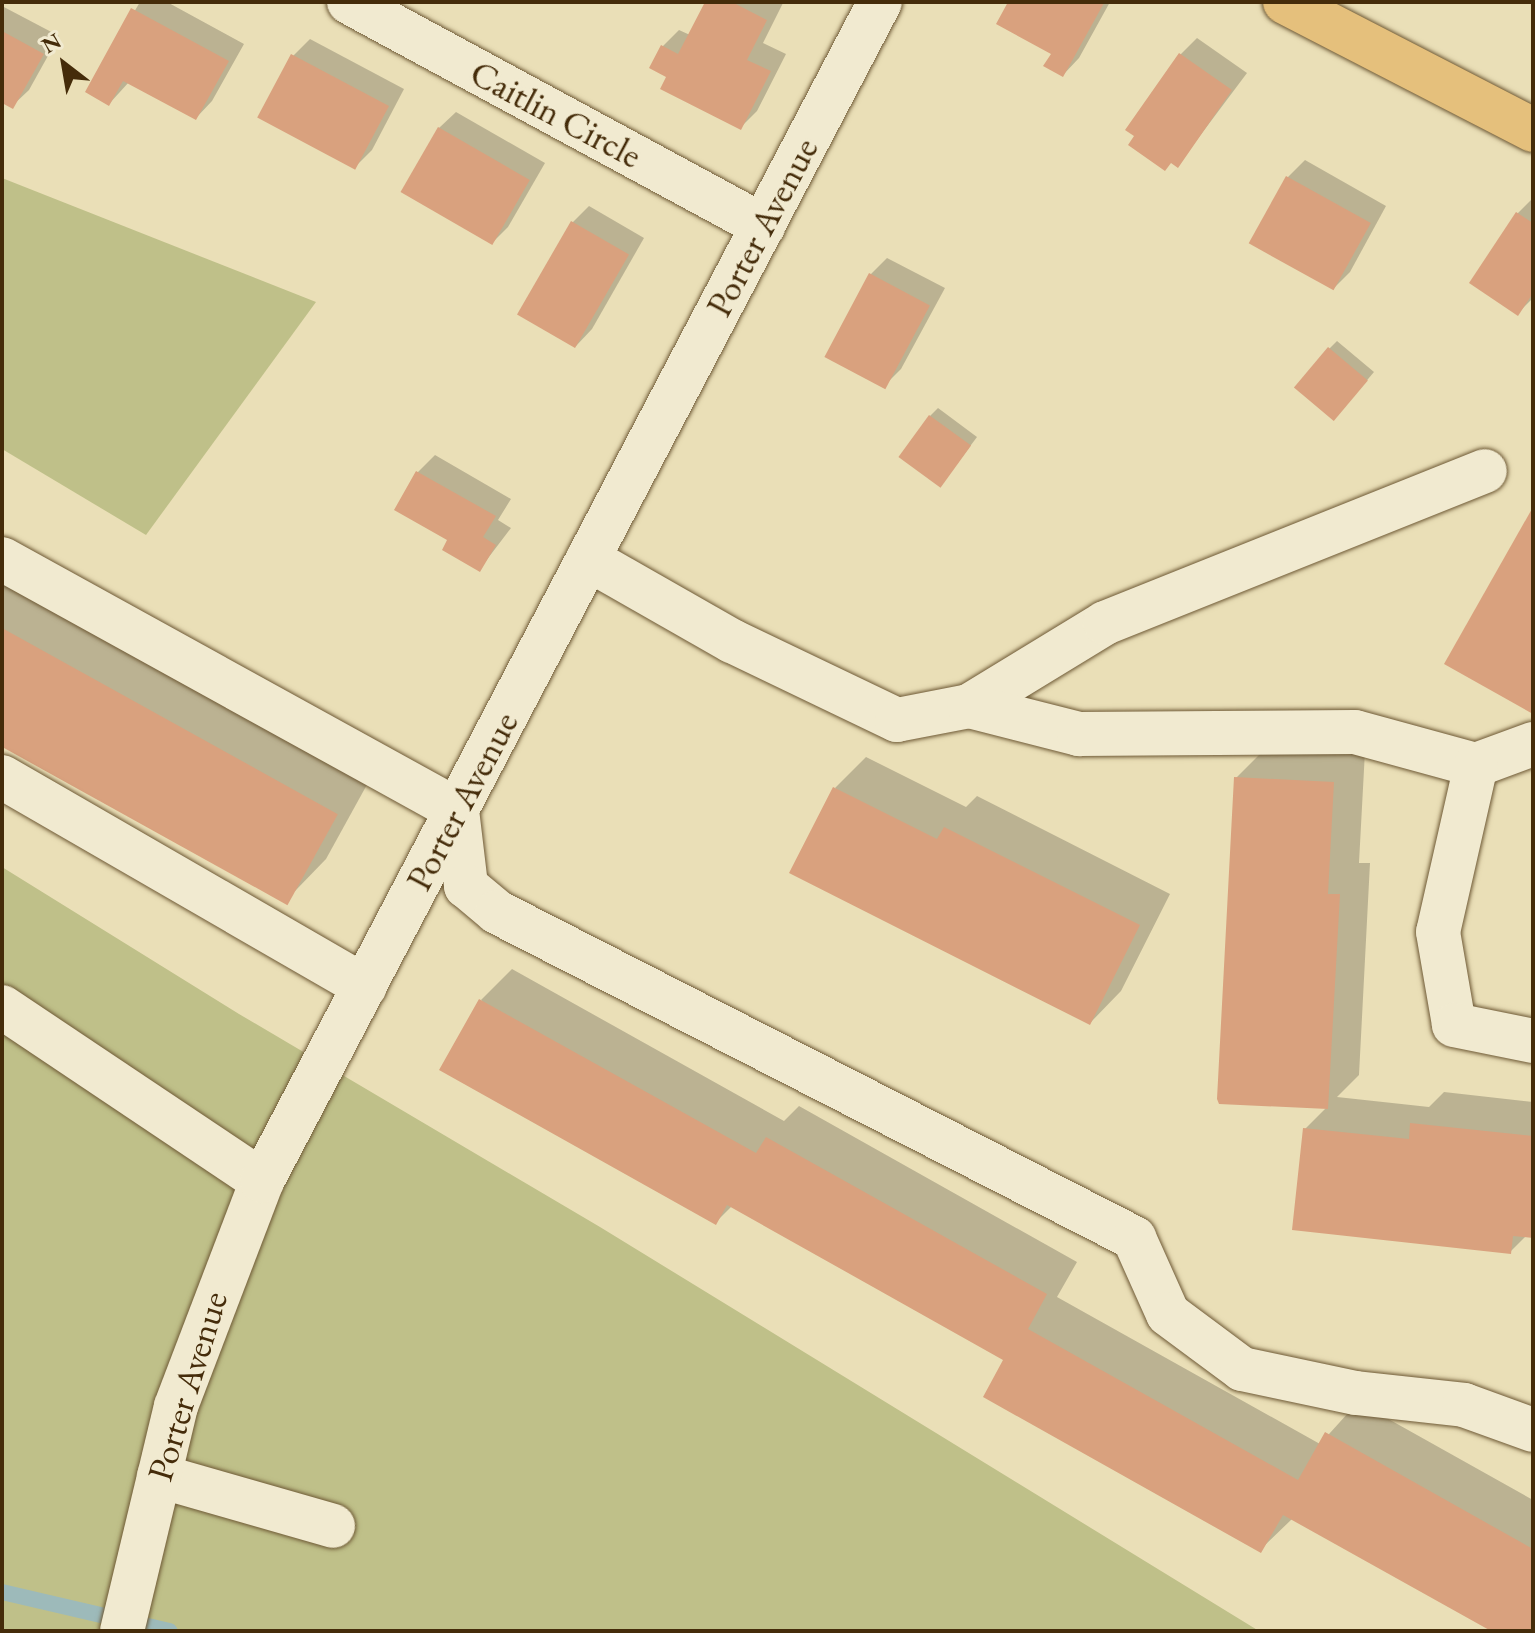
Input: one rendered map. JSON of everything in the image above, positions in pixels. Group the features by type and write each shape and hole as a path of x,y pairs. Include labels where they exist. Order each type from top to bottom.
{"main road":[{"path":"1285,2 1533,130"}],"street":[{"name":"Caitlin Circle","path":"349,2 763,226"},
{"name":"Porter Avenue","path":"122,1631 155,1490 192,1358 262,1181 880,2"},
{"path":"588,559 732,641 897,720 969,706 1105,623 1485,471"},
{"path":"2,559 457,810 466,886 497,912 1134,1238 1168,1314 1242,1369 1356,1393 1464,1405 1533,1430"},
{"path":"969,706 1079,734 1355,732 1476,765 1533,744"},
{"path":"1476,765 1438,932 1454,1025 1533,1041"},
{"path":"2,777 365,987"},
{"path":"2,1007 262,1181"},
{"path":"155,1490 333,1526"}],"green space":[{"path":"2,178 316,302 146,535 2,449"},
{"path":"2,867 239,1014 600,1227 1259,1631 2,1631"}],"building":[{"path":"705,2 732,2 767,20 747,60 771,71 741,130 660,89 666,77 649,68 661,45 678,54"},
{"path":"1008,2 1104,3 1063,77 1043,66 1051,54 996,24"},
{"path":"131,8 229,61 196,120 123,81 109,106 85,92"},
{"path":"2,31 44,54 13,109 2,103"},
{"path":"1179,53 1232,90 1178,168 1171,163 1165,171 1128,145 1134,136 1125,130"},
{"path":"291,54 389,106 355,170 257,118"},
{"path":"438,127 530,180 492,245 400,192"},
{"path":"1286,176 1371,223 1334,290 1249,243"},
{"path":"1516,212 1533,223 1533,293 1518,316 1469,283"},
{"path":"571,221 629,254 575,348 517,315"},
{"path":"869,273 930,305 885,389 824,357"},
{"path":"1328,347 1368,380 1334,421 1294,388"},
{"path":"929,415 971,446 941,488 898,457"},
{"path":"416,471 496,516 483,537 496,545 480,572 442,550 447,540 394,510"},
{"path":"1533,507 1533,714 1444,664"},
{"path":"2,628 338,814 287,905 2,747"},
{"path":"1234,777 1334,782 1328,894 1340,894 1328,1109 1219,1104 1217,1099"},
{"path":"833,787 937,839 944,827 1140,925 1090,1025 789,873"},
{"path":"479,999 756,1153 766,1137 1047,1294 1028,1329 1298,1480 1325,1432 1533,1549 1533,1631 1491,1631 1283,1515 1261,1553 983,1397 1003,1360 727,1205 716,1225 439,1070"},
{"path":"1410,1123 1533,1136 1533,1238 1513,1236 1511,1254 1292,1230 1303,1128 1409,1139"}],"waterway":[{"path":"2,1592 170,1631"}]}
